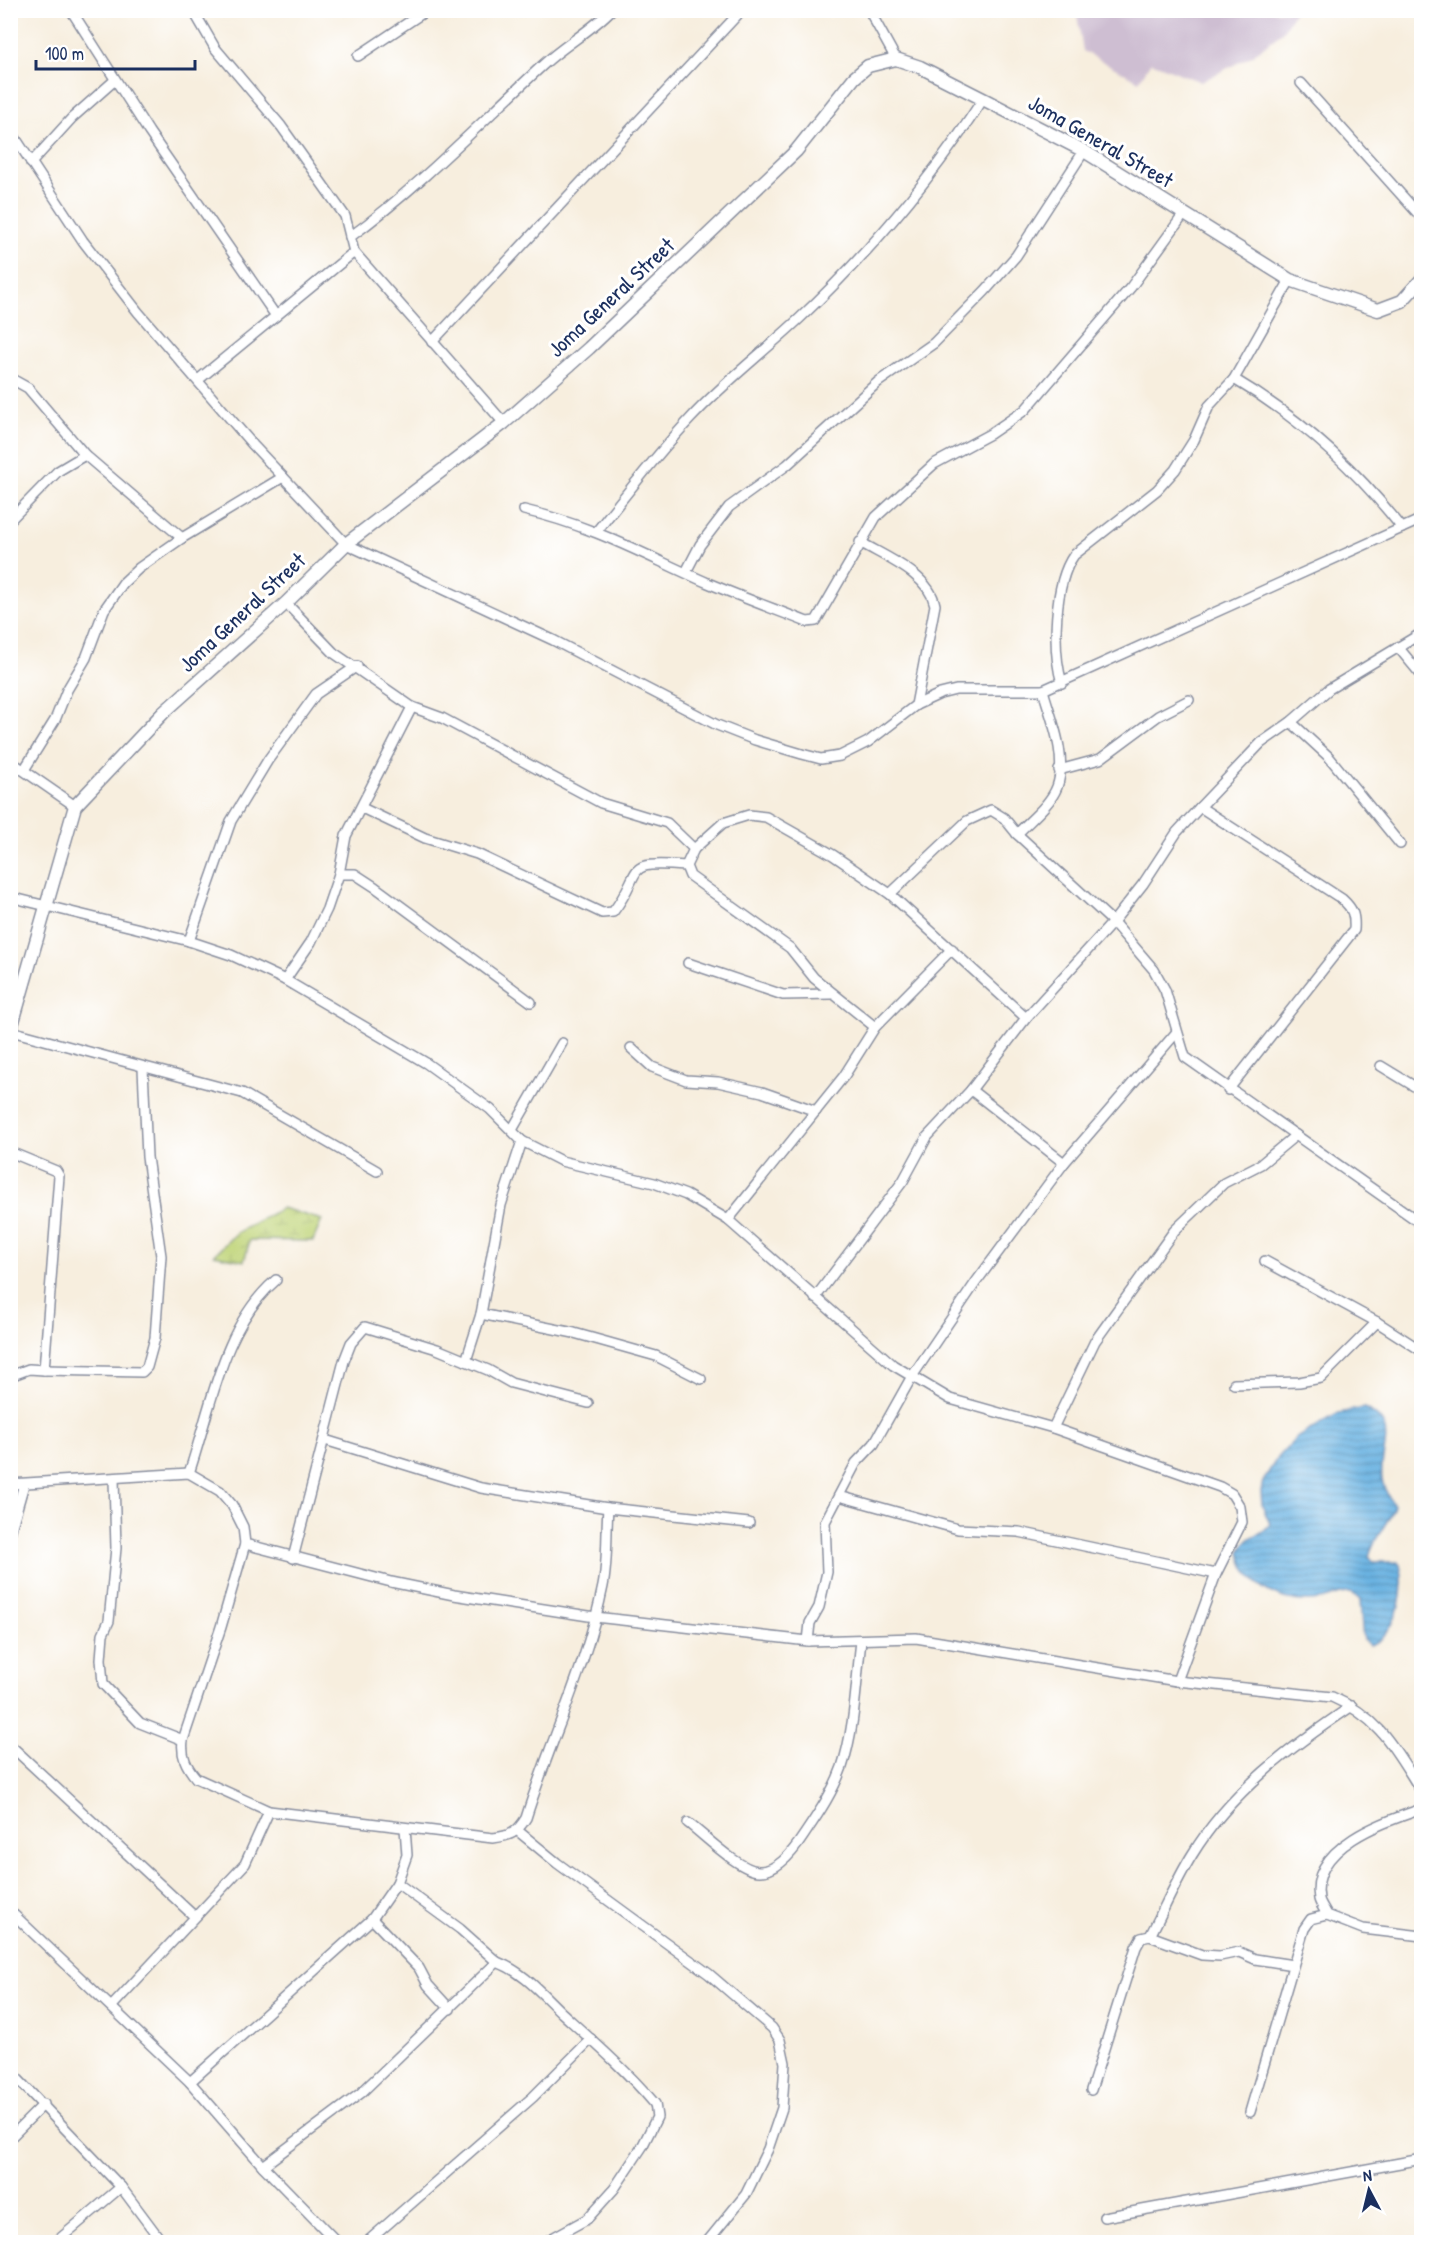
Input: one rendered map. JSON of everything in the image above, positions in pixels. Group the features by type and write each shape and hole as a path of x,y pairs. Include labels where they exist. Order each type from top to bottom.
{"street":[{"path":"71,10 115,80 276,316"},
{"path":"194,10 215,48 281,126 345,216 354,252 504,423"},
{"path":"358,56 427,10"},
{"path":"350,237 381,214 546,62 599,23 611,10"},
{"path":"432,342 742,10"},
{"path":"869,10 896,59"},
{"name":"Joma General Street","path":"11,1032 75,806 163,713 286,603 346,544 504,423 598,340 796,151 854,78 868,66 896,59 920,68 983,99 1084,151 1290,280 1378,310 1402,301 1422,279"},
{"path":"31,163 72,118 115,80"},
{"path":"1301,83 1422,218"},
{"path":"597,531 691,417 765,347 798,320 882,235 959,136 983,99"},
{"path":"10,130 83,241 138,312 283,477 346,544 553,640 717,725 755,740 802,754 821,759 840,756 868,742 916,705 956,690 1043,690 1062,683 1422,519"},
{"path":"686,572 700,545 729,507 788,465 878,382 934,343 985,291 1016,256 1084,151"},
{"path":"524,510 597,531 686,572 807,622 816,621 860,542 888,504 934,464 990,434 1025,410 1131,287 1184,214"},
{"path":"198,380 354,252"},
{"path":"1062,683 1058,639 1059,596 1065,568 1074,555 1157,490 1175,470 1194,440 1209,406 1234,379 1290,280"},
{"path":"10,378 27,387 85,455 182,538"},
{"path":"1234,379 1265,397 1333,451 1370,488 1402,528"},
{"path":"10,520 58,471 85,455"},
{"path":"24,770 55,720 67,690 86,658 104,610 123,584 139,568 182,538 283,477"},
{"path":"860,542 910,572 933,594 935,605 916,705"},
{"path":"286,603 334,653 357,666 412,707 442,718 601,803 667,823 694,849"},
{"path":"815,1298 903,1181 927,1137 971,1090 1026,1018 1113,922 1143,884 1177,832 1261,743 1291,722 1329,689 1422,633"},
{"path":"1398,647 1422,676"},
{"path":"189,941 231,821 268,760 316,694 357,666"},
{"path":"1017,834 1049,800 1057,787 1059,746 1043,690"},
{"path":"1059,770 1100,759 1158,716 1189,700"},
{"path":"285,980 311,942 327,909 339,874 346,836 412,707"},
{"path":"1291,722 1329,757 1400,844"},
{"path":"10,761 75,806"},
{"path":"1200,807 1342,899 1353,909 1355,918 1354,930 1228,1090"},
{"path":"362,808 425,838 477,854 602,913 613,912 636,869 645,864 686,866"},
{"path":"890,894 967,821 982,812 991,810 1004,818 1017,834 1113,922 1154,970 1165,990 1185,1057 1228,1090 1422,1224"},
{"path":"875,1027 814,978 790,948 690,876 686,866 694,849 723,823 757,815 766,817 833,855 890,894 1026,1018"},
{"path":"339,874 355,874 375,887 531,1002"},
{"path":"10,897 189,941 231,955 285,980 426,1063 490,1109 522,1141 561,1161 654,1183 686,1195 728,1220 815,1298 911,1378 950,1399 1053,1428 1220,1486 1232,1494 1240,1507 1242,1522 1216,1574 1177,1681"},
{"path":"728,1220 844,1076 875,1027 952,949"},
{"path":"688,963 783,995 832,993"},
{"path":"11,1032 242,1093 377,1171"},
{"path":"808,1641 810,1623 819,1607 827,1572 825,1522 856,1463 874,1444 911,1378 976,1282 1064,1163 1176,1033"},
{"path":"512,1130 562,1043"},
{"path":"631,1047 652,1067 686,1080 718,1082 762,1092 816,1111"},
{"path":"1381,1066 1422,1091"},
{"path":"10,1376 29,1369 142,1372 147,1367 155,1338 161,1256 147,1157 143,1068"},
{"path":"971,1090 1064,1163"},
{"path":"1053,1428 1095,1341 1174,1231 1224,1183 1261,1164 1296,1135"},
{"path":"466,1361 480,1314 501,1205 522,1141"},
{"path":"10,1152 56,1171 59,1176 53,1225 44,1370"},
{"path":"1265,1261 1377,1322 1422,1351"},
{"path":"189,1473 212,1394 240,1326 264,1290 276,1280"},
{"path":"480,1314 574,1333 656,1356 701,1378"},
{"path":"1234,1384 1299,1383 1321,1378 1377,1322"},
{"path":"293,1558 345,1361 351,1343 365,1327 426,1345 511,1383 588,1403"},
{"path":"326,1440 481,1488 608,1508 749,1523"},
{"path":"10,1484 189,1473 220,1491 232,1505 243,1527 245,1544 221,1627 183,1740 182,1751 187,1768 196,1778 269,1811 493,1838 518,1831 526,1818 595,1617 603,1584 608,1508"},
{"path":"114,1479 116,1548 109,1621 104,1634 101,1659 103,1684 140,1723 183,1740"},
{"path":"10,1533 24,1484"},
{"path":"839,1496 958,1529 1019,1532 1216,1574"},
{"path":"245,1544 293,1558 454,1595 595,1617 808,1641 916,1638 1177,1681 1332,1697 1352,1706 1386,1734 1422,1792"},
{"path":"688,1823 743,1865 757,1871 766,1871 796,1848 823,1807 841,1768 848,1742 861,1641"},
{"path":"1150,1936 1192,1854 1222,1816 1259,1774 1352,1706"},
{"path":"10,1745 194,1916"},
{"path":"1327,1915 1319,1899 1324,1865 1363,1832 1422,1809"},
{"path":"113,2006 194,1916 245,1864 269,1811"},
{"path":"190,2082 372,1918 397,1883 407,1855 405,1828"},
{"path":"518,1831 557,1863 709,1974 772,2028 780,2040 785,2063 782,2108 768,2149 746,2194 707,2242"},
{"path":"397,1883 460,1929 497,1962 513,1968 591,2039 655,2104 657,2117 642,2147 614,2189 587,2219 545,2242"},
{"path":"10,1911 113,2006 190,2082 263,2166 337,2242"},
{"path":"1250,2112 1304,1929 1311,1919 1327,1915 1364,1929 1422,1936"},
{"path":"372,1918 419,1968 428,1985 450,2009"},
{"path":"1091,2090 1136,1947 1141,1938 1150,1936 1202,1955 1220,1956 1239,1952 1255,1959 1293,1965"},
{"path":"263,2166 361,2093 497,1962"},
{"path":"367,2242 533,2097 591,2039"},
{"path":"10,2071 121,2187 162,2242"},
{"path":"10,2138 44,2104"},
{"path":"1104,2217 1422,2159"},
{"path":"56,2242 121,2187"}],"shaded area":[{"path":"1073,11 1295,11 1283,31 1253,55 1201,82 1151,62 1139,81 1083,51 1077,15"}],"green space":[{"path":"282,1208 322,1220 313,1241 250,1240 244,1261 214,1255 236,1233"}],"water":[{"path":"1364,1408 1376,1415 1385,1431 1382,1479 1385,1490 1394,1505 1369,1556 1374,1562 1399,1562 1402,1584 1398,1610 1393,1622 1379,1640 1370,1645 1363,1640 1360,1600 1352,1593 1307,1601 1281,1597 1269,1592 1250,1576 1240,1552 1248,1541 1270,1524 1262,1505 1261,1491 1263,1481 1276,1460 1296,1438 1339,1413"}]}
